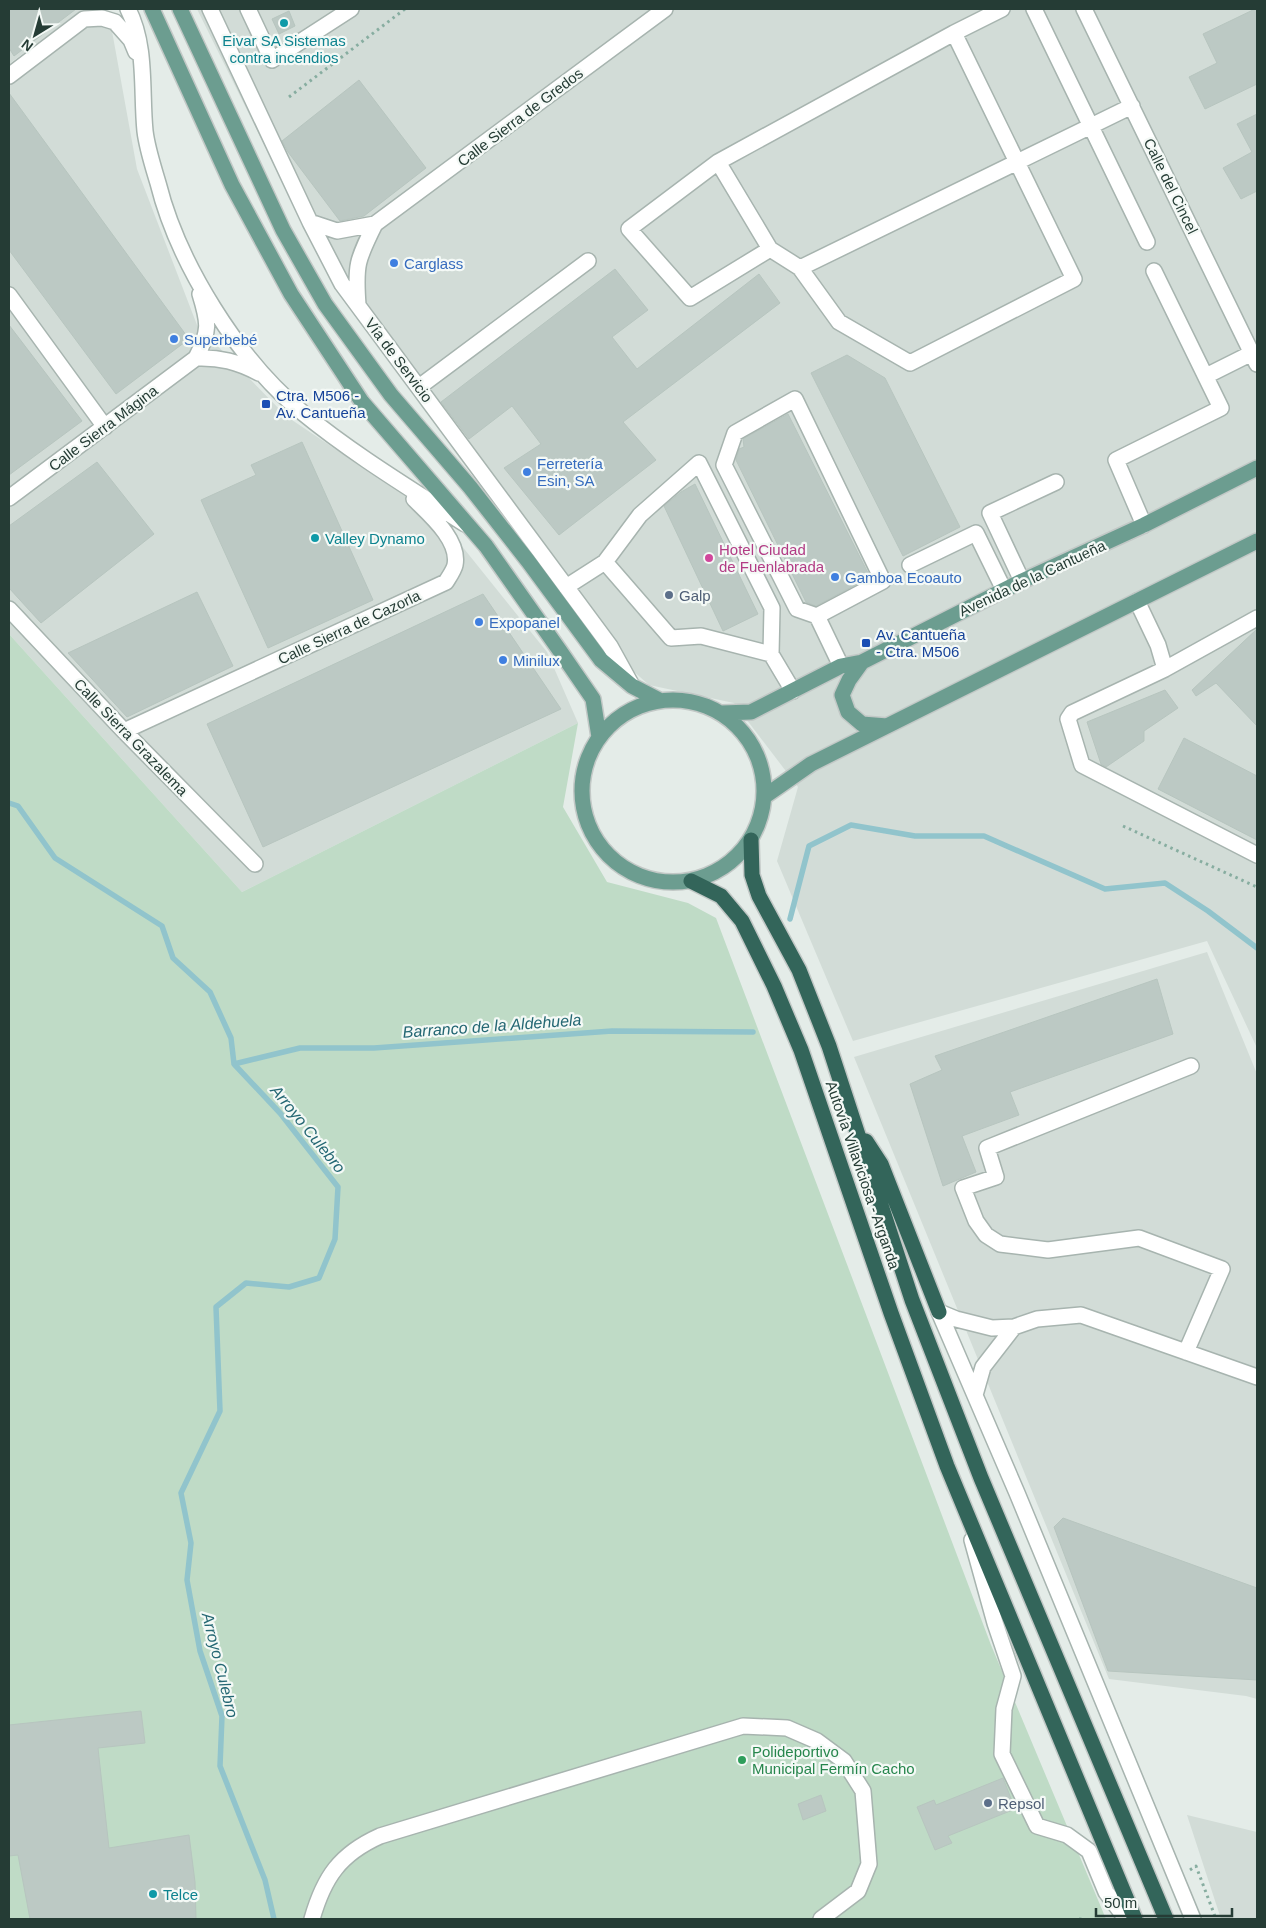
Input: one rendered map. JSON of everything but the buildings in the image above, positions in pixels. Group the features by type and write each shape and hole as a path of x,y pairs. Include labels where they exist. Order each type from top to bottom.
{"highway":[{"path":"751,840 752,876 759,896 799,970 829,1046 912,1300 981,1478 1166,1919"},
{"name":"Autovía Villaviciosa - Arganda","path":"691,881 721,896 742,921 774,986 801,1050 891,1313 964,1507 1135,1919"},
{"path":"856,1128 881,1164 939,1312"}],"main road":[{"path":"152,9 232,186 290,294 362,402 486,546 593,699 599,737"},
{"path":"180,9 283,230 325,304 391,395 476,494 601,660 632,686 658,700"},
{"name":"Avenida de la Cantueña","path":"722,713 751,712 841,666 862,662 1022,581 1144,525 1257,468"},
{"path":"765,796 811,764 1257,541"},
{"path":"862,662 848,680 842,695 848,712 862,724 887,726"},
{"path":"658,700 681,700 702,704 722,713 746,735 761,764 765,796 761,819 751,840 726,867 691,881 654,881 621,867 595,840 582,806 583,770 599,737 625,713 658,700"}],"street":[{"path":"128,9 140,42 145,134 160,190 175,233 196,282 263,376 303,413 384,471 469,527"},
{"name":"Vía de Servicio","path":"210,9 310,222 342,284 610,646 632,686"},
{"path":"248,9 272,60 351,9"},
{"name":"Calle Sierra de Gredos","path":"310,222 337,231 375,224 665,9"},
{"path":"770,249 690,298 629,229 718,162 954,33 1002,9"},
{"path":"1034,9 1092,125 1147,242"},
{"name":"Calle del Cincel","path":"1084,9 1255,358"},
{"path":"9,76 84,19 102,18 115,22 131,40 140,60"},
{"path":"718,162 770,249 800,268 839,322 910,363 1074,278 954,33"},
{"path":"800,268 1132,106"},
{"name":"Calle Sierra de Gredos","path":"358,305 356,271 360,254 375,224"},
{"path":"419,387 588,261"},
{"path":"1144,525 1116,460 1221,408 1154,271"},
{"name":"Calle Sierra Mágina","path":"9,498 196,358 207,337 206,315 196,282"},
{"path":"9,296 105,427"},
{"path":"196,358 216,357 224,359 242,364 263,376"},
{"path":"1206,376 1255,358"},
{"path":"817,616 883,581 795,399 735,433 724,465 797,609 817,616 841,666"},
{"path":"566,587 605,562 640,515 699,463 772,608 772,654 794,691"},
{"name":"Calle Sierra de Cazorla","path":"124,731 446,582 456,564 452,544 438,522 384,471"},
{"path":"1022,581 990,513 1056,482"},
{"path":"910,565 976,533 1004,590"},
{"path":"605,562 671,638 701,636 772,654"},
{"path":"1138,601 1158,645 1164,669"},
{"name":"Calle Sierra Grazalema","path":"9,609 124,731 255,864"},
{"path":"1257,618 1164,669 1072,713 1068,719 1082,765 1257,855"},
{"path":"1186,1352 1222,1269 1139,1238 1048,1250 1000,1244 986,1235 976,1221 963,1188 996,1177 987,1148 1191,1066"},
{"path":"939,1312 956,1319 992,1328 1014,1327 1037,1319 1081,1315 1257,1377"},
{"path":"939,1312 975,1394 1193,1919"},
{"path":"975,1394 984,1367 1014,1327"},
{"path":"964,1507 995,1623 1014,1676 1004,1709 1002,1754 1037,1826 1067,1835 1089,1851 1106,1892 1126,1919"},
{"path":"312,1919 318,1897 335,1866 357,1846 380,1836 744,1726 786,1728 817,1741 844,1761 863,1792 869,1864 858,1891 821,1919"}],"path":[{"path":"289,97 405,9"},
{"path":"1123,826 1257,887"}],"shaded area":[{"path":"9,9 83,9 9,64"},
{"path":"87,9 108,9 137,169 197,325 286,416 441,520 547,652 578,723 242,892 9,634 9,67"},
{"path":"197,9 1257,9 1257,1048 1207,941 853,1041 777,861 798,787 734,703 649,685 605,646 337,292"},
{"path":"1207,952 1257,1074 1257,1699 1109,1679 854,1057"},
{"path":"1187,1815 1257,1832 1257,1919 1221,1919"}],"green space":[{"path":"9,634 242,892 578,723 563,807 607,882 688,903 716,918 991,1645 1106,1919 9,1919"}],"waterway":[{"name":"Arroyo Culebro","path":"9,803 18,806 55,858 162,926 173,958 210,992 231,1038 234,1064 280,1113 338,1187 335,1239 319,1278 289,1287 246,1283 216,1307 220,1411 181,1493 191,1543 187,1580 200,1651 222,1716 220,1766 265,1880 274,1919"},
{"name":"Barranco de la Aldehuela","path":"790,919 809,846 851,825 915,836 984,836 1105,889 1165,883 1208,911 1257,948"},
{"name":"Barranco de la Aldehuela","path":"234,1064 300,1048 374,1048 612,1031 753,1032"}],"place":[{"name":"Eivar SA Sistemas contra incendios","path":"284,23"},
{"name":"Carglass","path":"394,263"},
{"name":"Superbebé","path":"174,339"},
{"name":"Ctra. M506 - Av. Cantueña","path":"266,404"},
{"name":"Ferretería Esin, SA","path":"527,472"},
{"name":"Valley Dynamo","path":"315,538"},
{"name":"Hotel Ciudad de Fuenlabrada","path":"709,558"},
{"name":"Gamboa Ecoauto","path":"835,577"},
{"name":"Galp","path":"669,595"},
{"name":"Expopanel","path":"479,622"},
{"name":"Av. Cantueña - Ctra. M506","path":"866,643"},
{"name":"Minilux","path":"503,660"},
{"name":"Polideportivo Municipal Fermín Cacho","path":"742,1760"},
{"name":"Repsol","path":"988,1803"},
{"name":"Telce","path":"153,1894"}]}
